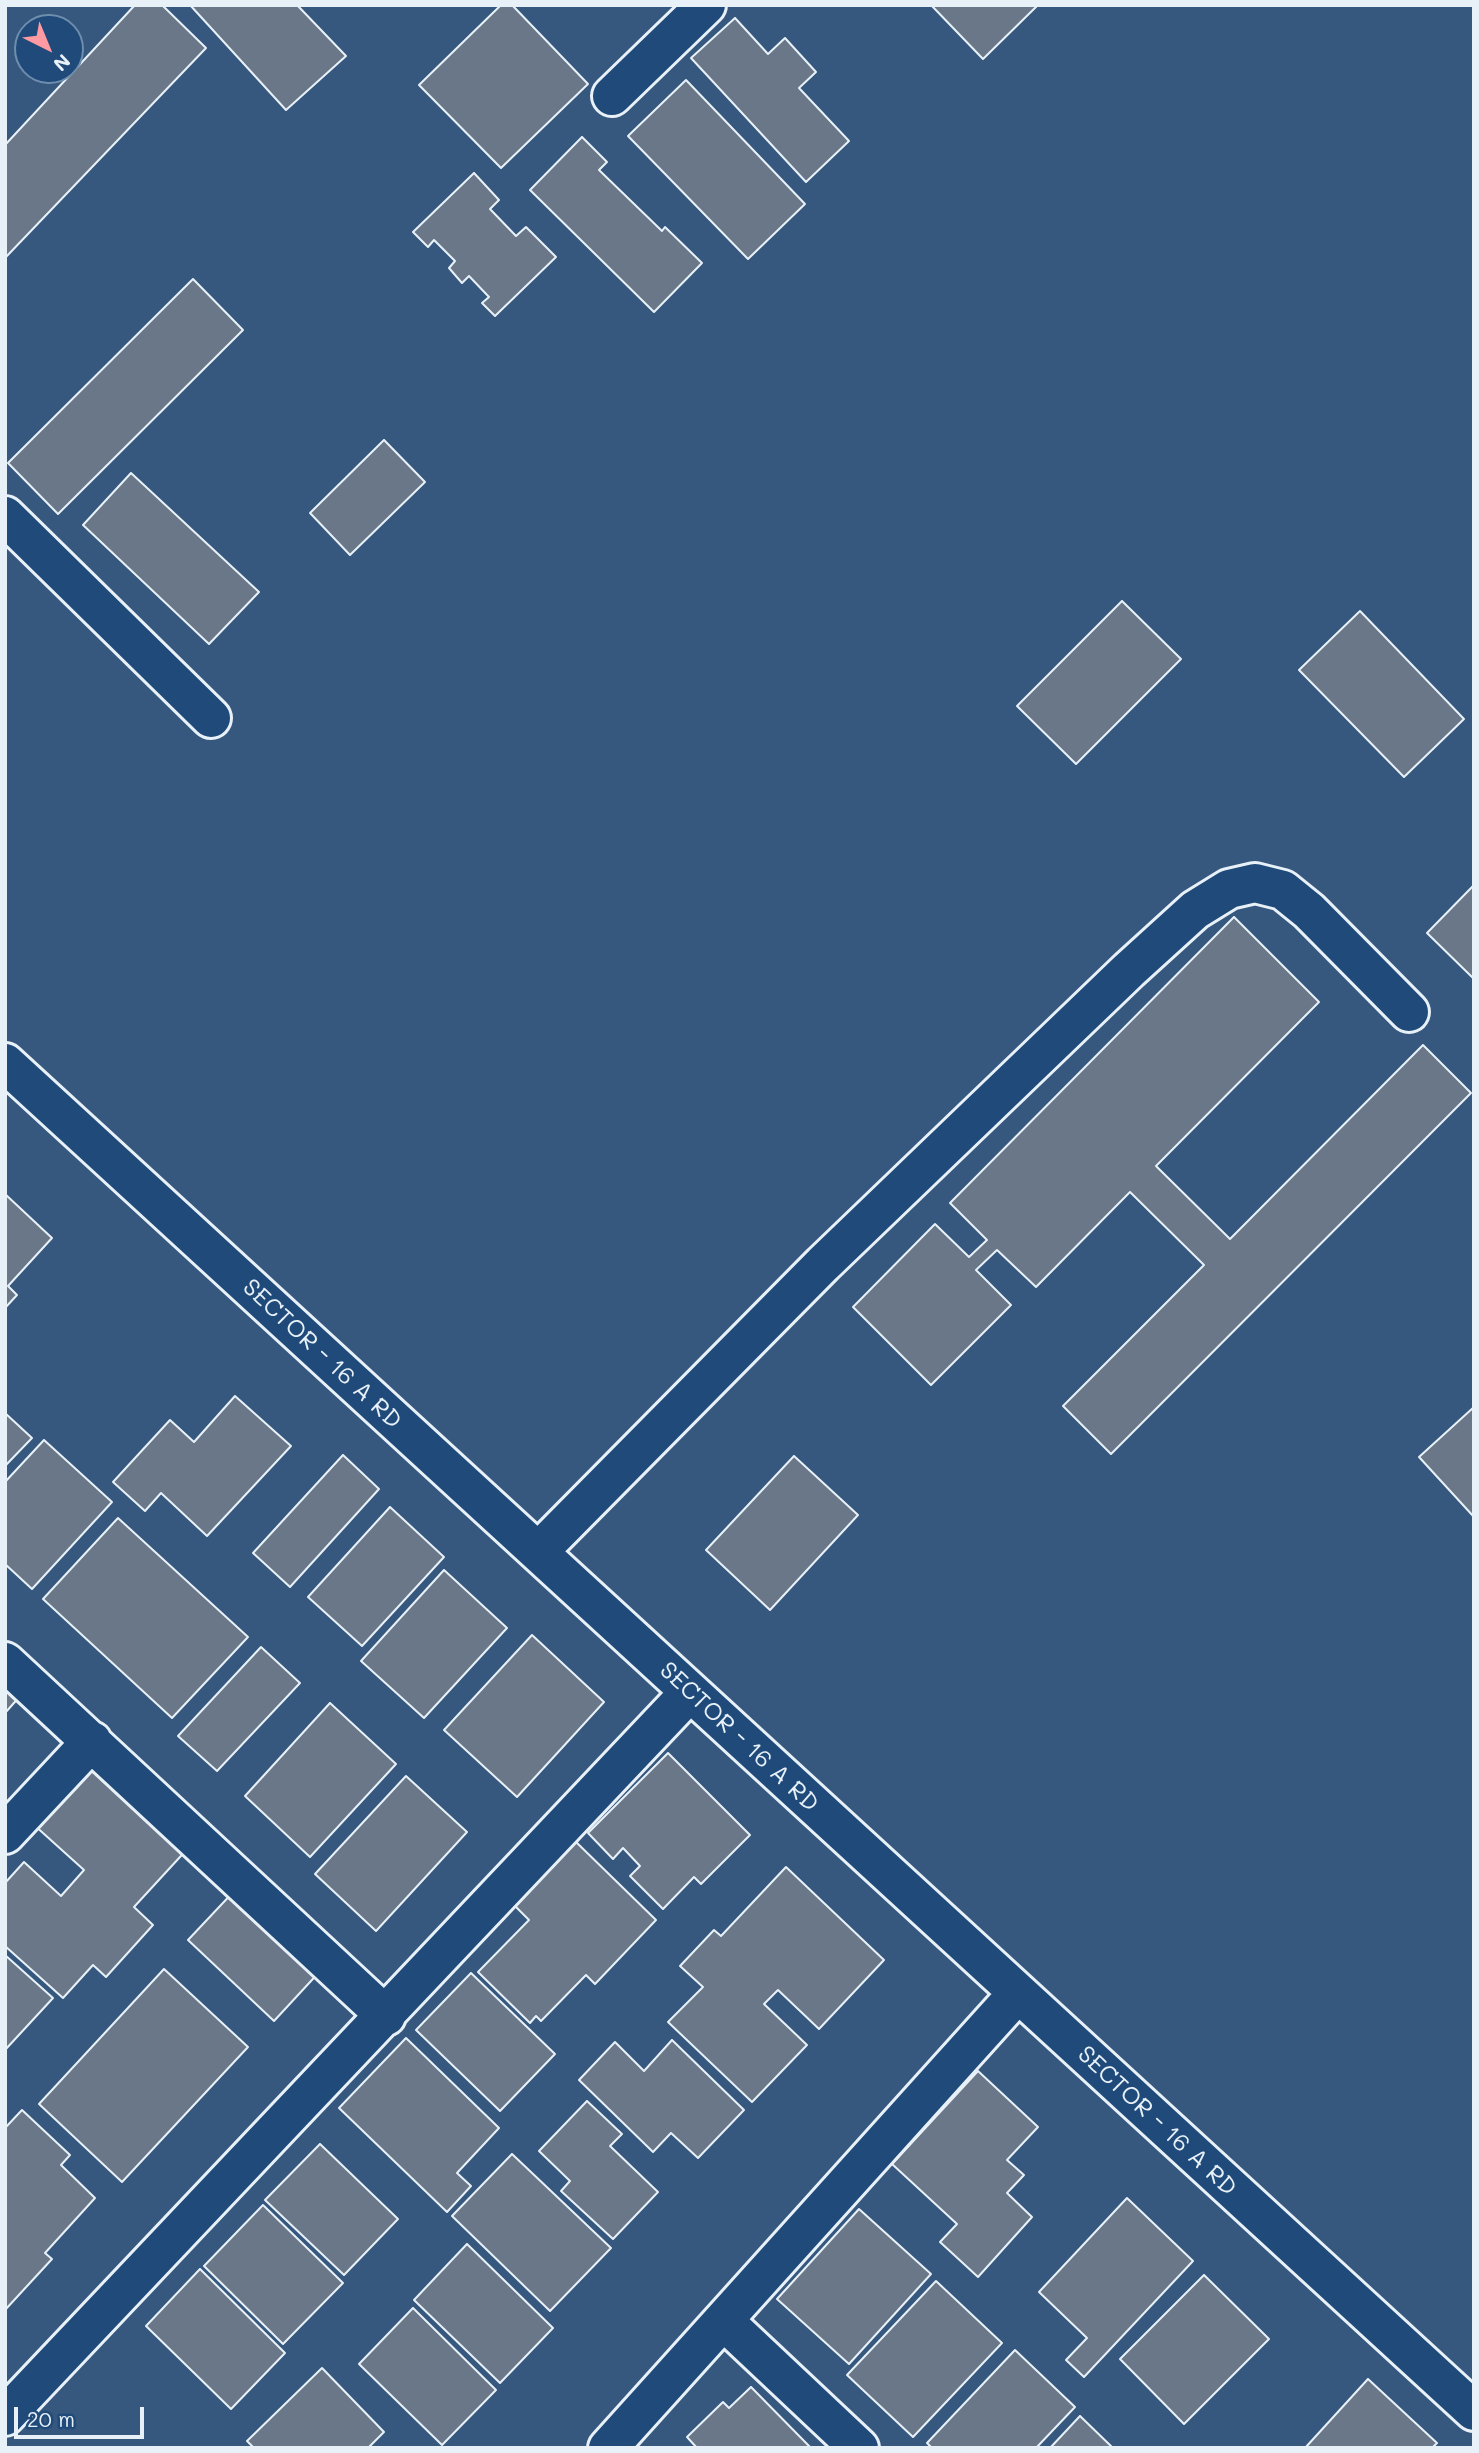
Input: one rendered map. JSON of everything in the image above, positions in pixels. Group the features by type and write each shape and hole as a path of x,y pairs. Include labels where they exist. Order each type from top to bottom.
{"street":[{"path":"612,96 706,5"},
{"path":"5,516 211,718"},
{"path":"538,1552 823,1264 1195,910 1228,889 1255,883 1283,890 1309,911 1409,1012"},
{"name":"SECTOR - 16 A RD","path":"5,1063 1474,2411"},
{"path":"5,1662 386,2015"},
{"path":"5,2416 690,1692"},
{"path":"5,1834 92,1741"},
{"path":"608,2448 1018,1993"},
{"path":"724,2322 859,2448"}],"building":[{"path":"135,5 162,5 206,48 5,258 5,145 62,84 84,84 84,60"},
{"path":"190,5 297,5 346,56 286,110"},
{"path":"501,5 512,5 588,84 501,168 419,85"},
{"path":"931,5 1038,5 983,59"},
{"path":"735,18 768,54 785,38 816,72 799,88 849,141 806,182 691,58"},
{"path":"686,80 805,204 748,259 628,136"},
{"path":"582,137 607,162 599,170 662,231 665,227 702,263 654,312 530,190"},
{"path":"474,173 499,200 490,209 516,236 526,227 556,257 495,316 482,303 489,297 469,276 462,283 449,268 455,261 434,240 428,247 413,232"},
{"path":"193,279 243,330 58,514 8,463"},
{"path":"384,440 425,482 350,555 310,513"},
{"path":"131,473 259,592 209,644 83,525"},
{"path":"1122,601 1181,659 1076,764 1017,706"},
{"path":"1360,611 1464,719 1404,777 1299,670"},
{"path":"1474,885 1474,979 1427,933"},
{"path":"1234,917 1319,1002 1156,1166 1230,1239 1423,1045 1471,1093 1111,1454 1063,1406 1204,1265 1130,1192 1036,1287 997,1250 976,1270 1011,1305 931,1385 853,1307 935,1224 969,1257 987,1240 950,1203"},
{"path":"5,1194 52,1238 8,1286 17,1295 5,1308"},
{"path":"235,1396 291,1446 207,1536 161,1493 145,1511 113,1482 170,1420 194,1442"},
{"path":"1474,1407 1474,1517 1419,1457"},
{"path":"5,1413 32,1438 5,1466"},
{"path":"44,1440 112,1502 32,1589 5,1564 5,1482"},
{"path":"343,1455 379,1489 290,1587 253,1553"},
{"path":"794,1456 858,1515 770,1610 706,1550"},
{"path":"390,1507 444,1557 362,1646 308,1597"},
{"path":"118,1518 248,1637 172,1718 43,1599"},
{"path":"444,1570 507,1628 424,1718 361,1661"},
{"path":"532,1635 604,1702 517,1797 444,1730"},
{"path":"261,1647 300,1683 217,1771 178,1736"},
{"path":"5,1679 22,1694 5,1713"},
{"path":"330,1703 396,1764 310,1857 245,1796"},
{"path":"668,1753 750,1835 701,1884 694,1877 663,1909 630,1876 640,1866 623,1848 613,1859 588,1833"},
{"path":"95,1756 191,1845 134,1907 153,1925 106,1977 93,1965 63,1998 5,1946 5,1883 24,1862 61,1896 84,1870 33,1824"},
{"path":"406,1776 467,1832 376,1931 315,1874"},
{"path":"575,1841 656,1920 595,1984 586,1975 541,2021 536,2016 530,2023 478,1972 529,1920 513,1904"},
{"path":"786,1867 884,1960 819,2029 778,1990 764,2004 807,2045 752,2102 668,2022 703,1987 680,1966 714,1930 721,1936"},
{"path":"237,1888 323,1968 274,2021 188,1940"},
{"path":"5,1955 53,1998 5,2050"},
{"path":"164,1969 248,2047 122,2182 39,2104"},
{"path":"471,1973 555,2054 500,2111 416,2030"},
{"path":"406,2038 499,2128 457,2173 471,2186 447,2212 339,2108"},
{"path":"672,2040 744,2110 698,2158 671,2133 653,2152 579,2080 615,2042 644,2071"},
{"path":"978,2071 1038,2127 1007,2160 1024,2175 1007,2193 1032,2217 978,2277 940,2242 957,2224 892,2164"},
{"path":"587,2101 622,2134 610,2146 658,2192 613,2239 561,2191 570,2181 539,2151"},
{"path":"22,2110 70,2155 61,2165 95,2198 45,2253 52,2259 5,2310 5,2128"},
{"path":"320,2144 398,2219 344,2275 265,2200"},
{"path":"512,2154 611,2248 550,2311 452,2216"},
{"path":"1127,2198 1193,2261 1084,2377 1066,2360 1087,2338 1039,2292"},
{"path":"263,2205 343,2283 283,2344 204,2266"},
{"path":"859,2209 931,2274 849,2364 777,2299"},
{"path":"467,2244 553,2328 500,2383 414,2300"},
{"path":"200,2269 285,2353 231,2409 146,2326"},
{"path":"1204,2275 1269,2339 1184,2424 1120,2359"},
{"path":"936,2281 1002,2343 913,2437 847,2375"},
{"path":"413,2308 496,2390 442,2445 359,2364"},
{"path":"1015,2350 1075,2407 1036,2448 932,2448 927,2443"},
{"path":"322,2368 384,2432 368,2448 254,2448 247,2441"},
{"path":"1368,2379 1437,2443 1432,2448 1305,2448"},
{"path":"751,2387 811,2448 697,2448 687,2437 723,2402 729,2408"},
{"path":"1080,2416 1113,2448 1050,2448"}]}
